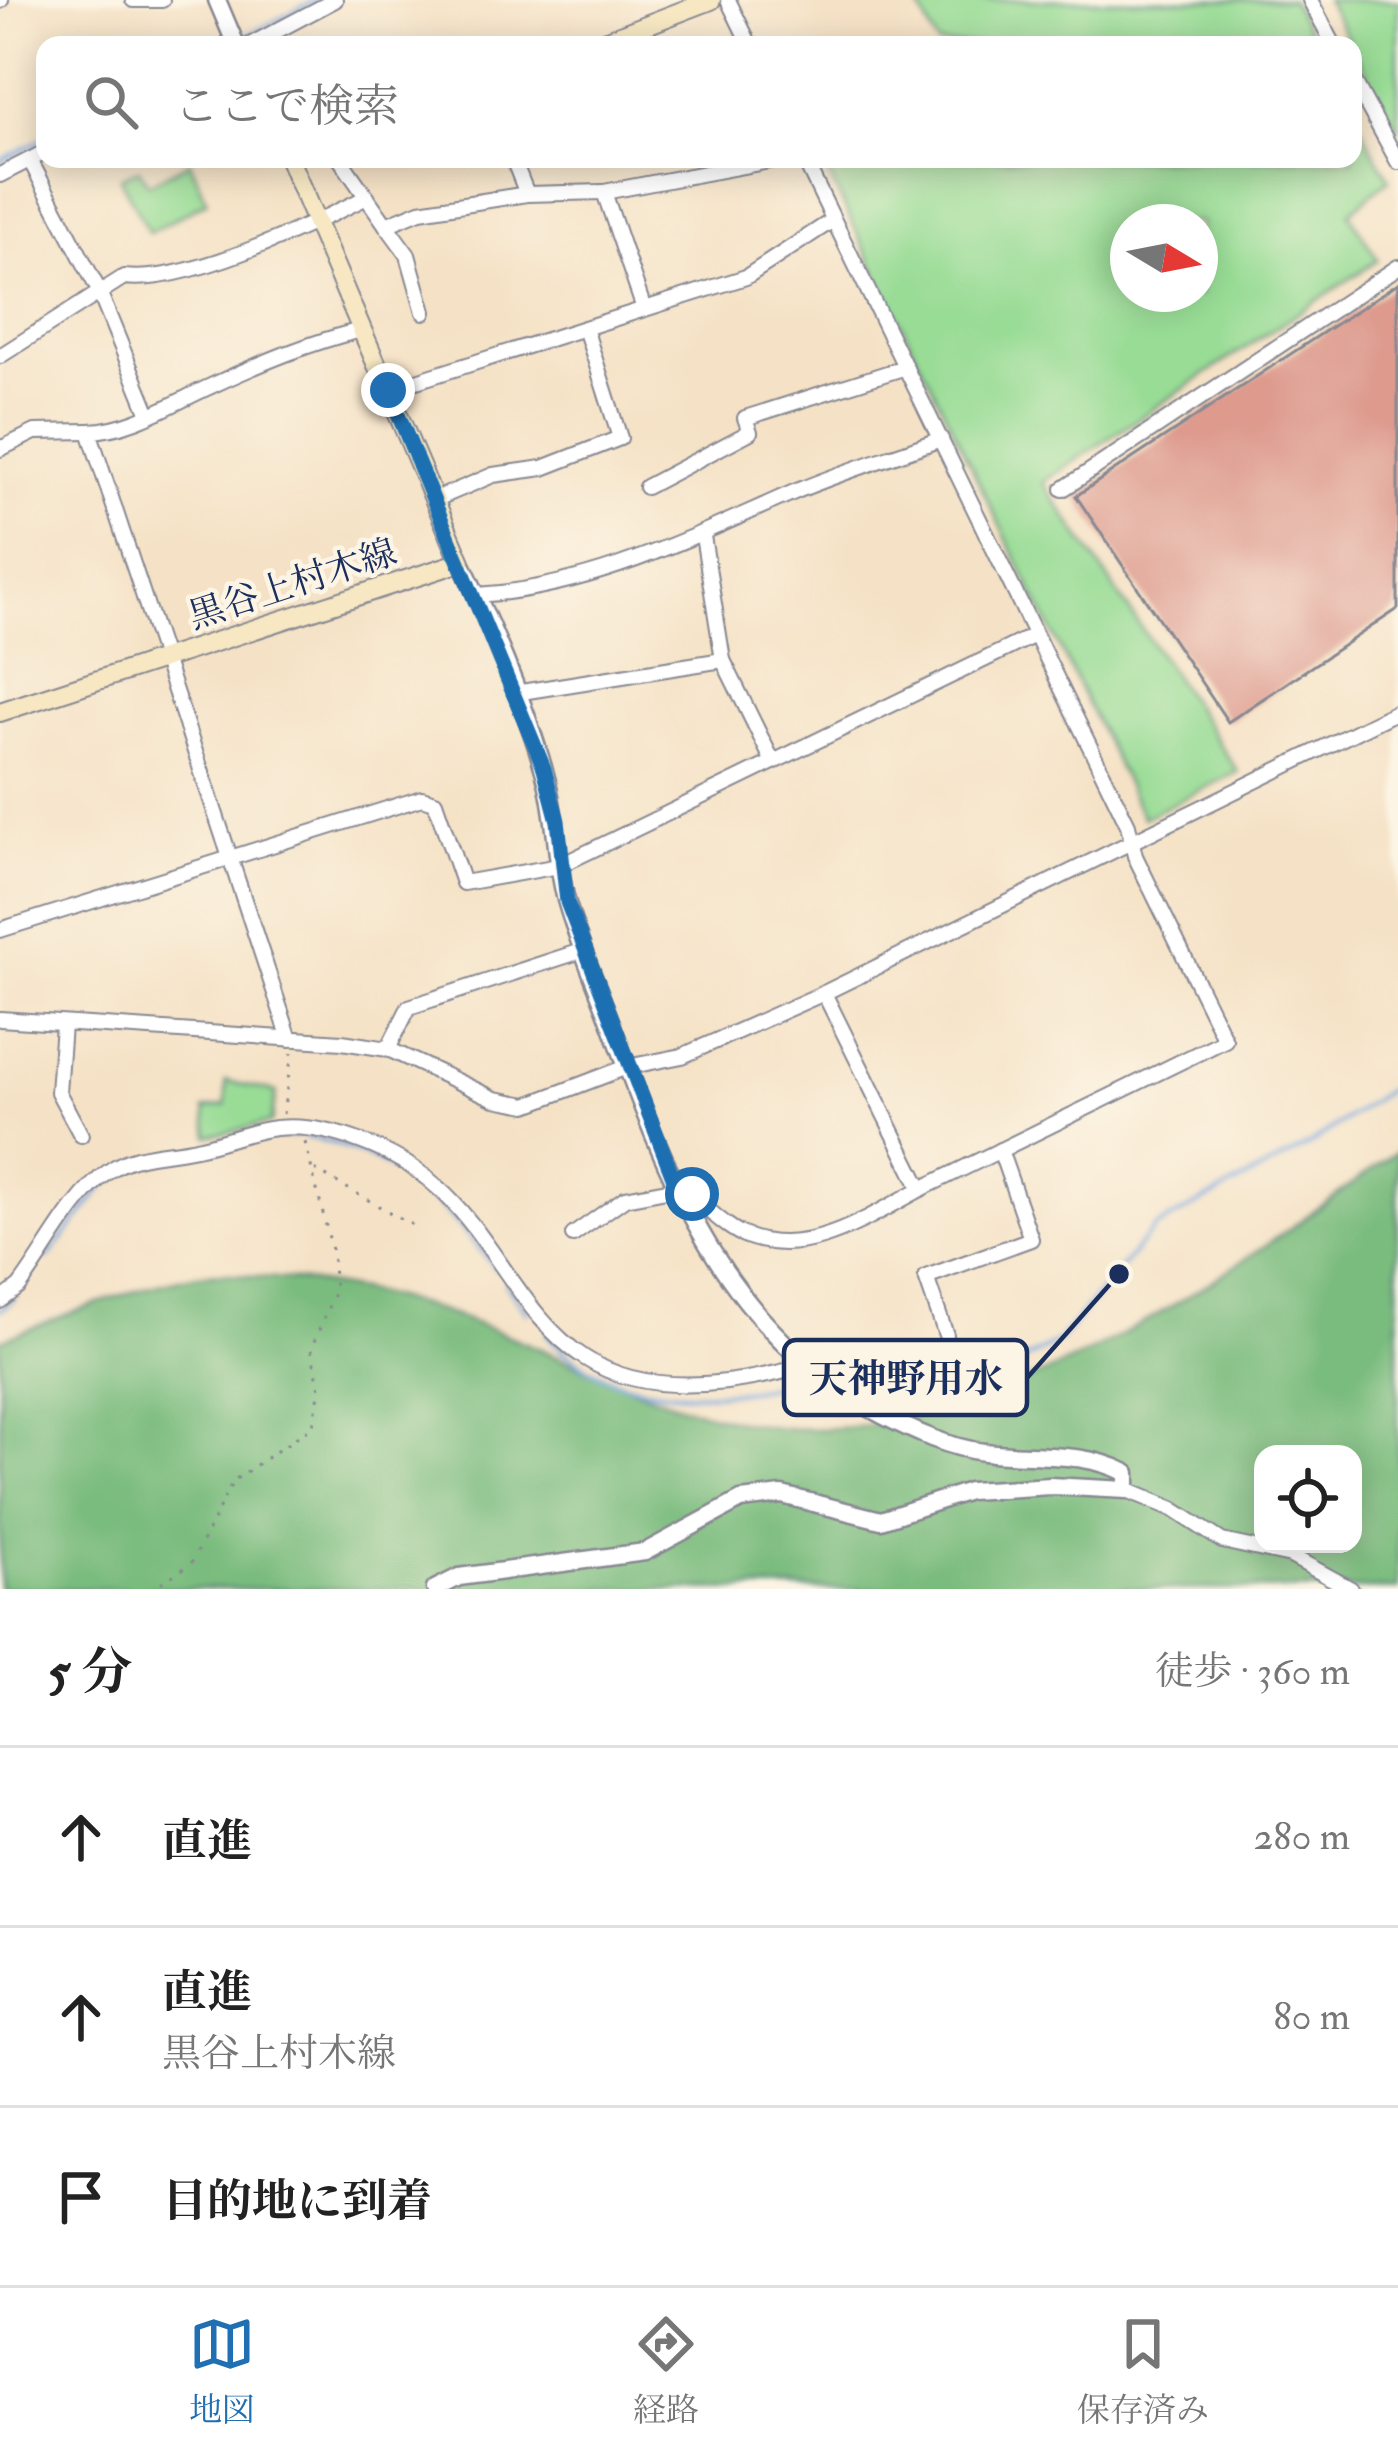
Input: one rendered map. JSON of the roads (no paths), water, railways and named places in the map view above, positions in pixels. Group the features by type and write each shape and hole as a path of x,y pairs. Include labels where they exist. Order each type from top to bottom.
{"main road":[{"path":"617,36 711,0"},
{"name":"黒谷上村木線","path":"0,712 461,562 293,168"}],"street":[{"path":"133,0 162,0"},
{"path":"218,0 232,36"},
{"path":"267,36 335,0"},
{"path":"728,0 746,36"},
{"path":"1310,0 1329,36"},
{"path":"1362,96 1398,162"},
{"path":"0,175 36,157"},
{"path":"30,160 98,289 149,414"},
{"path":"346,168 408,255 424,312"},
{"path":"517,168 527,194"},
{"path":"386,225 420,211 527,194 604,192 732,168"},
{"path":"573,1235 625,1198 677,1187 742,1235 776,1243 821,1240 1225,1040 1035,634 808,168"},
{"path":"604,192 644,309"},
{"path":"0,356 98,289 124,277 154,281 315,223 367,197"},
{"path":"388,390 746,277 833,220"},
{"path":"1063,489 1398,267"},
{"path":"434,500 493,475 543,468 620,439 585,328"},
{"path":"0,448 35,431 108,430 308,344 361,330"},
{"path":"646,487 750,432 745,418 906,368"},
{"path":"89,431 290,1039"},
{"path":"477,595 538,591 703,536 791,493 941,439"},
{"path":"703,536 723,660 773,763"},
{"path":"461,562 553,803 560,866 584,950 627,1067 710,1256 750,1310 808,1366 880,1414 936,1440 981,1452 1098,1459 1127,1473 1127,1490"},
{"path":"0,930 422,798 434,802 463,883 560,866 1035,634"},
{"path":"514,693 723,660"},
{"path":"0,1019 388,1049 496,1099 527,1105 627,1067 682,1056 824,993 1398,711"},
{"path":"388,1049 410,1007 584,950"},
{"path":"824,993 921,1190"},
{"path":"63,1025 58,1092 81,1135"},
{"path":"0,1301 19,1287 107,1172 142,1155 194,1149 280,1127 366,1144 434,1183 488,1242 561,1339 611,1371 687,1384 722,1384 808,1366"},
{"path":"946,1336 926,1276 1031,1239 1000,1150"},
{"path":"435,1589 459,1576 645,1552 741,1500 782,1495 880,1520 969,1491 1050,1486 1127,1490 1173,1509 1222,1541 1291,1556 1351,1589"}],"waterway":[{"path":"247,36 316,0"},
{"path":"0,161 36,143"},
{"path":"858,1379 927,1395 965,1392 1059,1341 1154,1228 1309,1145 1398,1083"},
{"path":"260,1137 295,1136"},
{"path":"304,1136 363,1154 413,1183 456,1222 496,1269"},
{"path":"161,1160 232,1145"},
{"path":"47,1258 106,1183 144,1162"},
{"path":"505,1283 527,1312"},
{"path":"0,1310 14,1299"},
{"path":"547,1334 587,1368 609,1379 658,1391 710,1394 810,1384"}],"place":[{"name":"天神野用水","path":"1119,1274"}]}
